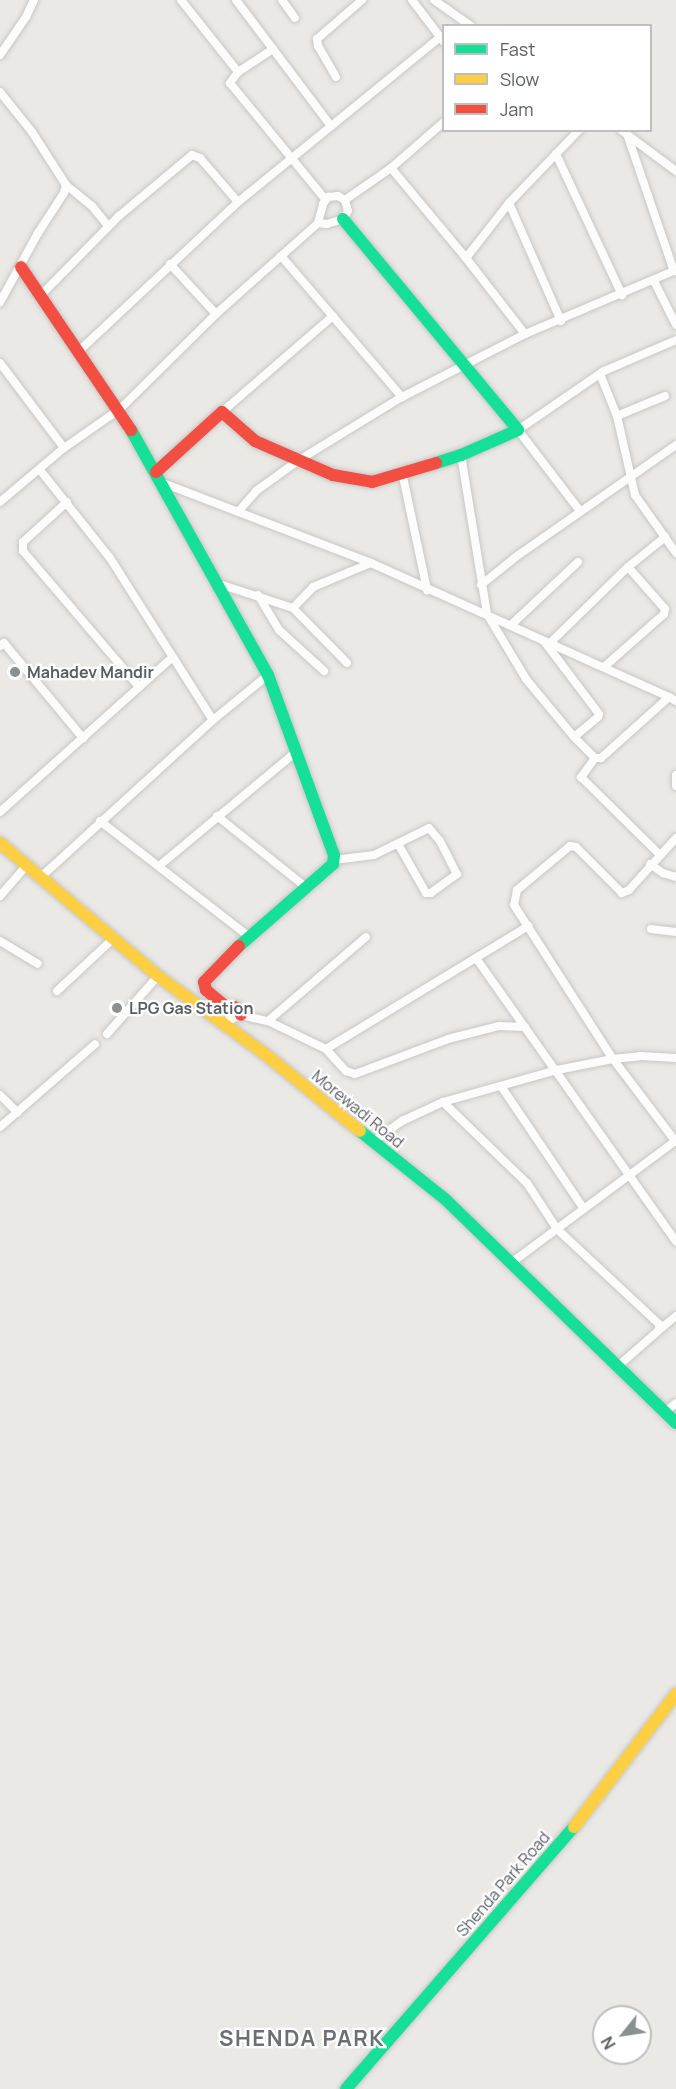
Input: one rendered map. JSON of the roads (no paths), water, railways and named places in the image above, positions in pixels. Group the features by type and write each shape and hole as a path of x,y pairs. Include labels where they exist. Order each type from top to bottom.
{"street":[{"path":"0,54 26,17 34,0"},
{"path":"181,0 238,72"},
{"path":"236,0 331,126"},
{"path":"282,0 295,18"},
{"path":"336,77 318,46 317,39 362,0"},
{"path":"80,350 238,202 442,39 412,0"},
{"path":"434,0 468,24"},
{"path":"273,49 231,78 232,87 325,199"},
{"path":"0,92 32,132 66,185 92,206 108,226"},
{"path":"345,200 391,168 442,124"},
{"path":"466,258 510,203 577,132"},
{"path":"624,132 676,171"},
{"path":"238,512 256,491 299,460 402,397 525,334 561,321 675,271 624,132"},
{"path":"556,154 622,295"},
{"path":"42,294 108,226 192,155 200,158 238,202"},
{"path":"391,168 466,258 525,334"},
{"path":"0,302 38,233 64,193 66,185"},
{"path":"0,502 64,448 120,409 216,314 318,223 325,199 334,195 345,200"},
{"path":"318,223 327,224 343,219 348,211 345,200"},
{"path":"510,203 561,321"},
{"path":"343,219 518,430 580,511"},
{"path":"281,256 402,397"},
{"path":"170,264 216,314"},
{"path":"21,267 120,409 268,675 334,860"},
{"path":"654,281 676,325"},
{"path":"156,472 333,316"},
{"path":"222,412 255,441 333,475 372,482 461,455 518,430 622,361 676,340"},
{"path":"0,363 64,448"},
{"path":"600,374 617,416 635,495 676,553"},
{"path":"617,416 665,396"},
{"path":"481,585 630,475 676,445"},
{"path":"163,483 371,563 427,590 487,614 673,699 601,758 595,758 574,737 526,679 487,614 461,455"},
{"path":"40,470 68,502 110,558 213,720"},
{"path":"402,472 427,590"},
{"path":"68,502 24,542 23,551 139,687"},
{"path":"547,641 628,567 665,537"},
{"path":"511,625 578,562"},
{"path":"293,608 313,587 371,563"},
{"path":"604,668 664,614 665,609 628,567"},
{"path":"215,583 293,608 347,663"},
{"path":"258,595 279,630 324,670"},
{"path":"547,641 599,714 574,737"},
{"path":"0,646 4,643 83,738"},
{"path":"0,812 173,657"},
{"path":"42,876 213,720 268,675"},
{"path":"159,866 296,752"},
{"path":"595,758 582,777 659,854"},
{"path":"676,775 676,786"},
{"path":"217,816 307,888"},
{"path":"100,821 248,936"},
{"path":"398,844 426,893 431,893 457,874 440,841 429,828 374,855 334,860 307,888 248,936 204,982 206,990 233,1018 268,1021 326,1049 346,1071 355,1074 448,1039 499,1026 525,1027"},
{"path":"511,1263 676,1141 613,1059 514,904 517,890 570,846 576,847 622,893 629,890 659,854 676,838"},
{"name":"Morewadi Road","path":"0,843 115,937 158,976 233,1018 284,1071 445,1199 676,1423"},
{"path":"650,864 663,873 676,877"},
{"path":"0,896 27,865"},
{"path":"326,1049 528,926"},
{"path":"651,929 676,932"},
{"path":"57,991 115,937"},
{"path":"268,1021 366,937"},
{"path":"0,940 38,964"},
{"path":"476,958 676,1240"},
{"path":"107,1034 158,976"},
{"path":"0,1127 95,1044"},
{"path":"373,1142 402,1121 443,1102 557,1070 640,1056 676,1058"},
{"path":"501,1086 584,1209"},
{"path":"0,1095 18,1113"},
{"path":"443,1102 527,1183 557,1229 655,1318 660,1325 658,1331"},
{"path":"618,1366 676,1316"},
{"path":"665,1412 676,1403"},
{"name":"Shenda Park Road","path":"346,2089 581,1819 676,1694"}],"place":[{"name":"Mahadev Mandir","path":"15,672"},
{"name":"LPG Gas Station","path":"117,1008"}],"district":[{"name":"SHENDA PARK","path":"302,2039"}]}
